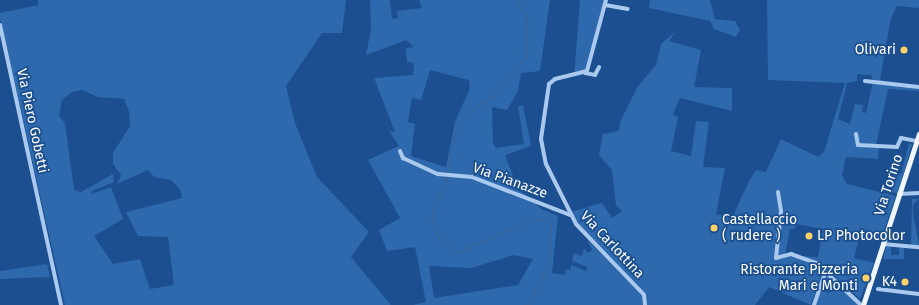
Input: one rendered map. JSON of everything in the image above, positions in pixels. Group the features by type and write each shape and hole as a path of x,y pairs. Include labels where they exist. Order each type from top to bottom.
{"main road":[{"name":"Via Torino","path":"862,305 919,134"}],"street":[{"path":"599,67 595,75 585,73 606,0"},
{"path":"605,5 628,9"},
{"name":"Via Piero Gobetti","path":"0,25 61,305"},
{"name":"Via Carlottina","path":"585,73 555,79 549,84 541,139 546,164 571,216 586,237 644,295 645,305"},
{"path":"866,81 919,87"},
{"name":"Via Torino","path":"856,134 858,145 897,147 901,138 916,141"},
{"name":"Via Pianazze","path":"400,151 403,158 444,175 472,177 571,216"},
{"path":"778,192 781,211 776,258 791,254 808,259 826,271 862,305"},
{"path":"899,194 919,193"},
{"path":"883,244 919,247"},
{"path":"814,305 826,271"},
{"path":"878,289 919,294"}],"shaded area":[{"path":"38,0 346,0 342,33 322,33 286,86 295,123 317,177 369,232 351,257 391,305 65,305 0,18 0,13 38,5","holes":["82,90 98,97 124,99 129,111 130,126 113,153 113,164 121,175 117,184 148,170 154,177 171,180 180,189 182,198 126,212 138,236 168,237 174,285 150,289 140,259 113,264 94,236 123,219 111,187 91,194 92,191 114,182 113,174 81,192 74,190 65,123 59,116 62,100 72,92"]},
{"path":"370,0 390,0 392,19 398,18 397,11 422,8 419,0 550,0 540,71 521,73 518,91 507,110 492,107 493,143 496,148 524,144 518,106 523,105 531,146 505,155 513,176 505,178 509,186 525,194 541,209 558,216 552,273 565,275 566,269 571,270 571,265 586,271 587,267 572,261 574,253 582,256 584,248 588,253 592,250 587,239 642,296 643,305 413,305 426,302 415,247 387,251 379,230 400,218 368,160 399,146 389,131 395,132 374,78 413,75 414,63 407,62 406,48 414,47 406,40 366,55 371,29","holes":["430,70 469,80 470,88 455,122 446,167 411,156 415,124 408,122 412,98 421,100","514,255 533,259 518,285 434,298 429,266 471,268"]},
{"path":"580,0 606,0 589,67 584,74 574,77"},
{"path":"650,0 710,0 715,19 735,21 740,30 736,37 714,29 710,21 649,8"},
{"path":"767,0 919,0 919,8 897,6 891,18 880,80 919,88 919,91 888,89 876,145 861,143 861,147 879,148 878,159 846,157 842,175 847,184 896,196 880,241 859,239 854,258 874,263 860,299 822,265 798,256 818,257 823,229 796,224 795,229 790,229 785,255 801,259 823,270 811,305 769,287 755,305 647,305 646,295 588,237 570,212 602,203 612,218 622,211 616,205 612,170 599,155 603,134 619,131 620,122 638,86 656,65 661,44 676,31 669,41 701,50 694,87 732,88 732,111 680,98 673,114 678,117 671,151 691,156 696,121 709,122 703,167 725,168 716,214 732,218 749,181 756,170 766,172 781,139 818,157 824,152 845,83 768,80","holes":["857,74 871,75 873,81 866,113 862,112 863,105 855,104 850,124 838,119 847,83 857,81"]},
{"path":"909,143 912,144 898,193 891,192 895,170 901,174"},
{"path":"912,199 919,199 913,205 913,213 919,245 911,245"},
{"path":"886,247 891,247 891,255 899,255 899,247 904,247 904,259 883,259"},
{"path":"47,264 50,277 0,279 0,271"},
{"path":"827,274 859,305 816,305"}],"waterway":[{"path":"447,173 455,130 467,113 493,96 527,55 526,15 516,0"},
{"path":"447,176 431,216 437,235 454,253 535,219 551,221 549,265 527,305"}],"place":[{"name":"Olivari","path":"904,50"},
{"name":"Castellaccio ( rudere )","path":"714,228"},
{"name":"LP Photocolor","path":"809,236"},
{"name":"Ristorante Pizzeria Mari e Monti","path":"866,278"},
{"name":"K4","path":"905,282"}]}
